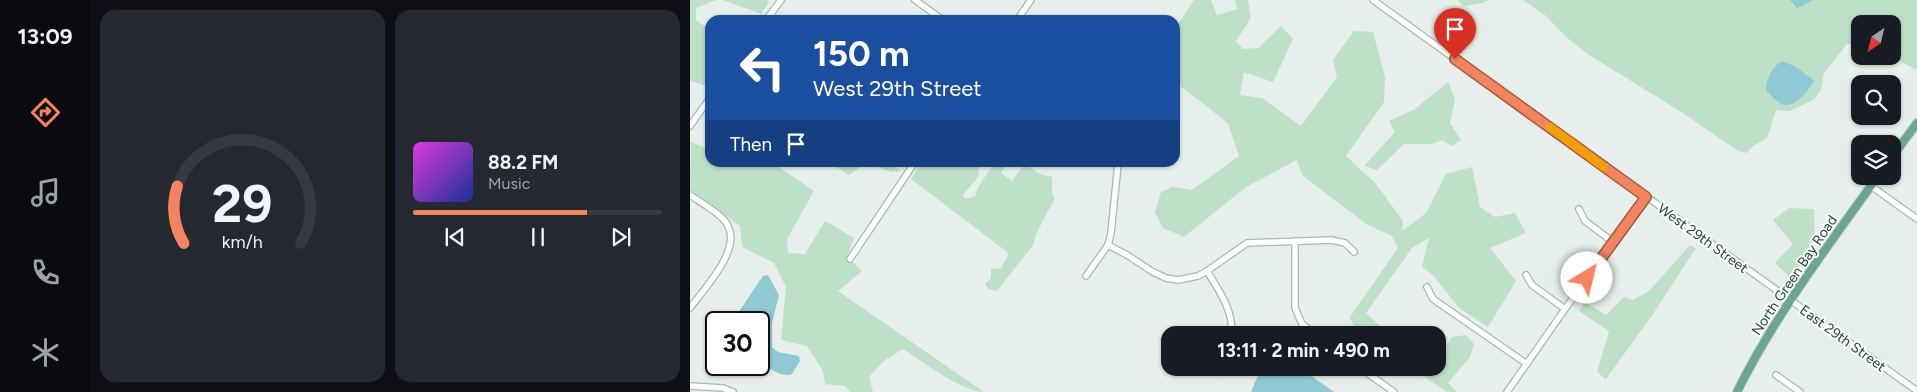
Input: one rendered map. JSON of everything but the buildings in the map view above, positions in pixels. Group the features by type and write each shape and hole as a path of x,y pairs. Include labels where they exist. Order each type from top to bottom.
{"main road":[{"path":"1901,145 1917,123"},
{"name":"North Green Bay Road","path":"1737,392 1759,349 1790,300 1871,186"}],"street":[{"path":"770,15 781,0"},
{"path":"915,0 936,15"},
{"path":"1021,15 1032,0"},
{"name":"West 29th Street","path":"1373,0 1790,300"},
{"path":"690,126 705,105"},
{"path":"850,259 912,167"},
{"path":"1086,276 1108,245 1111,234 1118,167"},
{"path":"1871,186 1917,219"},
{"path":"690,195 723,218 729,228 732,239 727,256 690,308"},
{"path":"1507,392 1646,197"},
{"path":"1579,209 1584,221 1613,242"},
{"path":"1108,245 1153,272 1166,278 1178,280 1207,271 1247,243 1332,240 1345,243 1354,252"},
{"path":"1295,241 1295,308 1305,326"},
{"path":"1207,271 1231,314 1232,326"},
{"path":"1526,275 1532,285 1565,309"},
{"path":"1427,287 1433,299 1526,364"},
{"name":"East 29th Street","path":"1790,300 1917,391"},
{"path":"1776,375 1800,392"},
{"path":"1370,376 1390,391"},
{"path":"690,386 723,388 733,392"}],"green space":[{"path":"690,0 716,0 696,8 696,20 705,26 705,86 690,81"},
{"path":"723,0 766,0 769,2 761,14"},
{"path":"1194,0 1211,0 1217,15 1237,9 1235,0 1248,0 1251,18 1236,41 1243,49 1258,48 1281,26 1293,39 1273,82 1244,72 1240,95 1262,98 1301,126 1337,77 1333,60 1354,31 1373,32 1385,77 1384,102 1346,156 1376,184 1403,221 1402,231 1426,213 1446,174 1472,167 1480,207 1495,217 1515,213 1526,233 1490,248 1516,281 1488,327 1459,308 1433,275 1422,267 1429,238 1412,248 1366,313 1380,326 1354,326 1350,317 1398,248 1392,236 1366,224 1302,175 1297,160 1246,187 1184,237 1163,228 1155,212 1161,192 1172,187 1192,190 1239,156 1228,123 1180,86 1180,21"},
{"path":"1458,0 1489,0 1483,3 1463,6"},
{"path":"1523,0 1917,0 1917,70 1901,62 1901,15 1851,15 1851,44 1847,44 1824,73 1821,89 1815,99 1790,111 1776,110 1767,138 1753,146 1747,153 1738,151 1683,113 1589,55 1566,37 1545,15"},
{"path":"1448,82 1455,99 1450,123 1461,140 1452,146 1442,140 1432,144 1404,144 1377,170 1364,166 1395,132 1389,121 1415,109"},
{"path":"691,142 705,148 705,167 779,167 814,191 787,239 788,253 805,254 825,221 854,238 847,257 862,271 838,291 984,392 975,391 954,382 903,349 885,360 869,377 873,392 850,392 845,386 825,384 823,371 807,346 781,340 786,287 774,263 742,247 740,226 690,190"},
{"path":"836,167 860,167 849,175"},
{"path":"878,167 895,167 901,171 892,172"},
{"path":"919,167 979,167 978,177 963,195 965,199 975,196 981,182 992,167 1005,167 1001,173 1012,181 1023,167 1030,167 1040,174 1052,177 1052,193 1055,198 1036,234 1033,245 997,291 988,289 985,284 991,278 991,268 1000,269 1008,255 1006,251 911,179"},
{"path":"1789,208 1814,209 1815,239 1792,279 1775,263 1793,244 1773,220"},
{"path":"1690,245 1696,248 1653,314 1606,379 1597,372 1609,331 1579,311 1585,302 1606,315 1624,297 1633,300 1649,291"},
{"path":"1466,335 1474,344 1470,357 1448,383 1457,392 1447,392 1423,376 1446,376 1446,346 1452,337"}],"water":[{"path":"1790,0 1813,0 1797,8"},
{"path":"1781,62 1794,66 1814,81 1798,100 1788,105 1777,101 1766,90 1770,74"},
{"path":"768,275 779,295 772,323 772,347 778,352 799,356 800,361 792,374 778,373 770,369 770,311 739,311 763,276"},
{"path":"1258,376 1311,376 1334,392 1251,392"}],"slow traffic":[{"path":"1550,127 1604,167"}],"route":[{"path":"1455,59 1646,197 1587,278"}]}
